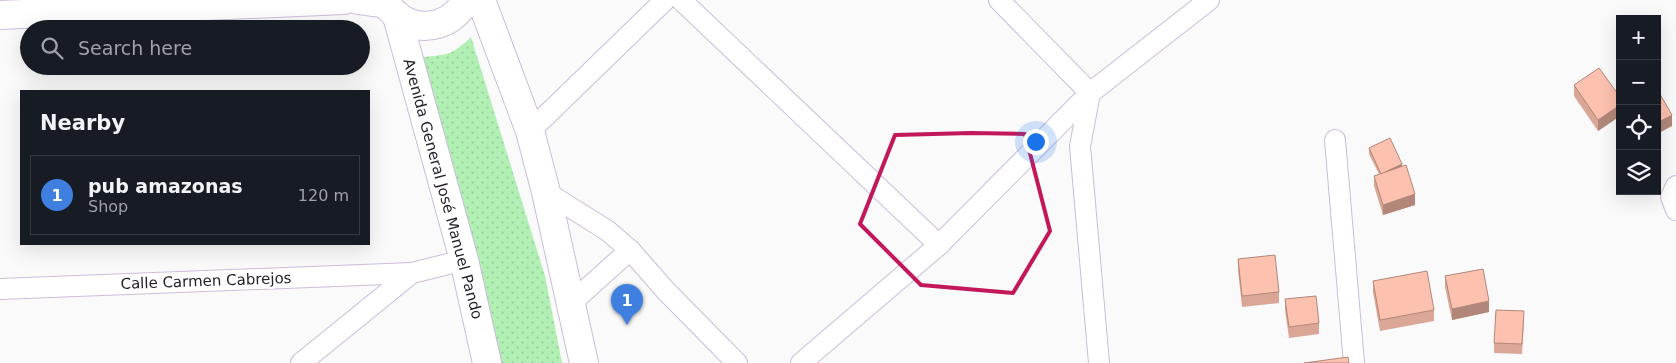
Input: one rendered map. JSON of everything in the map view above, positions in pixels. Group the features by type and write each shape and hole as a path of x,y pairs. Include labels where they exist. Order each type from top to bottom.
{"main road":[{"path":"0,15 344,0"},
{"path":"358,0 390,7 410,24 425,26 440,24 452,18 462,8 466,0"},
{"path":"481,0 530,132 546,192 584,363"},
{"name":"Avenida General José Manuel Pando","path":"390,7 464,260 487,363"}],"street":[{"path":"530,132 665,0"},
{"path":"681,0 939,245"},
{"path":"999,0 1090,93"},
{"path":"801,363 939,245 1090,93 1208,0"},
{"path":"1090,93 1080,146 1099,363"},
{"path":"1335,140 1354,363"},
{"path":"1676,186 1671,197 1676,210"},
{"path":"546,192 608,230 630,250 737,363"},
{"path":"570,304 630,250"},
{"path":"301,363 412,273 464,260"},
{"name":"Calle Carmen Cabrejos","path":"0,289 412,273"}],"highlighted area":[{"path":"1025,134 1050,231 1013,293 921,285 860,224 895,135"}],"green space":[{"path":"471,37 545,276 562,363 499,363 479,261 423,57 438,56 454,51"}],"building":[{"path":"1599,68 1616,91 1616,108 1598,120 1574,85"},
{"path":"1661,96 1672,115 1661,121"},
{"path":"1390,138 1402,164 1381,174 1369,148"},
{"path":"1406,165 1415,194 1383,205 1374,176"},
{"path":"1275,255 1279,292 1242,296 1238,259"},
{"path":"1483,269 1489,301 1452,309 1445,276"},
{"path":"1427,271 1434,310 1380,320 1373,281"},
{"path":"1316,296 1319,323 1289,327 1285,299"},
{"path":"1496,310 1524,311 1522,344 1494,343"},
{"path":"1348,357 1349,363 1304,363"}],"place":[{"name":"pub amazonas","path":"627,325"}]}
